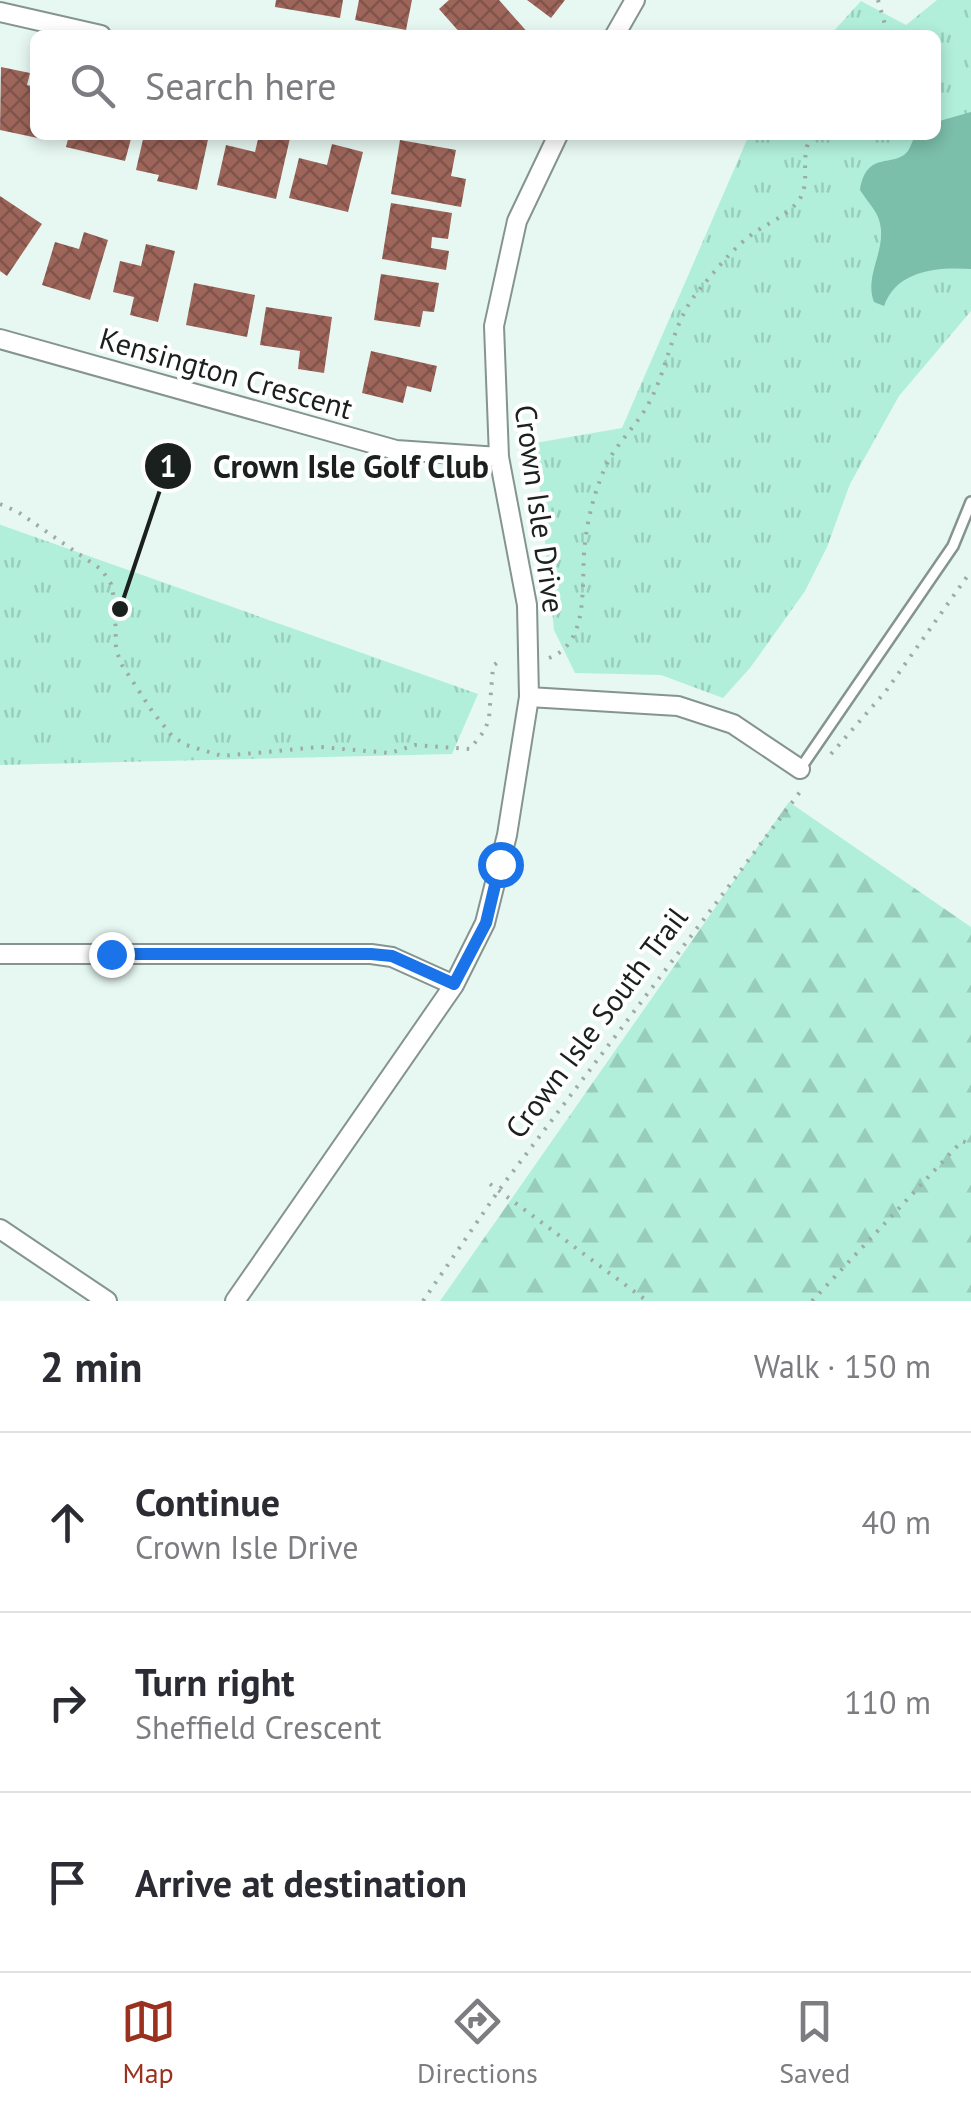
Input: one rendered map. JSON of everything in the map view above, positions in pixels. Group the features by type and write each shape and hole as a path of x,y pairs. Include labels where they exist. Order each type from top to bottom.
{"street":[{"path":"618,30 635,0"},
{"path":"0,12 80,30"},
{"name":"Crown Isle Drive","path":"235,1301 454,984 486,923 508,835 530,697 527,605 499,458 494,326 517,222 555,140"},
{"name":"Kensington Crescent","path":"0,340 396,450 499,458"},
{"path":"530,697 678,706 733,724 806,772"},
{"path":"0,954 371,954 392,956 454,984"},
{"path":"0,1229 107,1301"}],"lane":[{"path":"806,772 952,546 971,502"}],"path":[{"path":"878,0 887,30"},
{"path":"549,658 561,654 570,643 583,604 584,547 592,502 606,464 650,402 673,336 695,294 756,232 786,215 802,196 809,140"},
{"path":"0,504 18,512 102,570 111,584 115,603 116,650 122,665 172,736 202,752 222,756 320,747 390,754 415,745 470,748 485,730 493,666 498,661"},
{"path":"825,761 886,691 971,571"},
{"name":"Crown Isle South Trail","path":"423,1301 806,772"},
{"path":"812,1301 962,1141 971,1144"},
{"path":"490,1184 647,1301"}],"green space":[{"path":"937,0 971,0 971,311 899,396 850,484 827,547 805,591 750,668 723,698 661,675 575,673 554,630 535,443 622,428 747,140 941,140 941,30 835,30 861,1 906,25"},
{"path":"0,524 478,694 452,754 0,765"},
{"path":"789,802 971,927 971,1301 440,1301"}],"shaded area":[{"path":"971,112 971,269 932,270 908,278 890,294 884,306 874,302 872,292 881,228 860,190 863,177 874,164 902,156 913,140 941,140 941,121"}],"building":[{"path":"276,0 343,0 340,18 275,7"},
{"path":"359,0 412,0 406,30 355,20"},
{"path":"449,0 499,0 526,30 458,30 439,9"},
{"path":"527,0 565,0 551,18"},
{"path":"1,67 30,73 30,136 0,130"},
{"path":"68,140 131,140 125,161 66,147"},
{"path":"143,140 208,140 197,190 157,181 159,175 136,170"},
{"path":"258,140 290,140 276,199 217,185 226,145 255,152"},
{"path":"400,140 456,150 451,176 466,179 461,207 391,194"},
{"path":"332,144 363,152 348,212 289,198 299,158 327,165"},
{"path":"0,196 42,224 7,276 0,271"},
{"path":"391,203 452,213 448,239 432,237 431,248 449,251 446,270 382,259"},
{"path":"84,232 108,240 90,300 42,285 55,242 79,249"},
{"path":"146,244 175,251 158,322 130,315 134,297 113,292 120,261 141,266"},
{"path":"381,274 439,283 434,312 423,311 420,327 374,320"},
{"path":"194,283 255,295 247,337 186,325"},
{"path":"266,307 332,317 324,373 298,369 300,351 260,345"},
{"path":"371,351 437,366 431,392 407,386 403,403 362,393"}],"place":[{"name":"Crown Isle Golf Club","path":"120,609"}],"route":[{"path":"111,954 371,954 392,956 454,984 486,923 500,864"}]}
